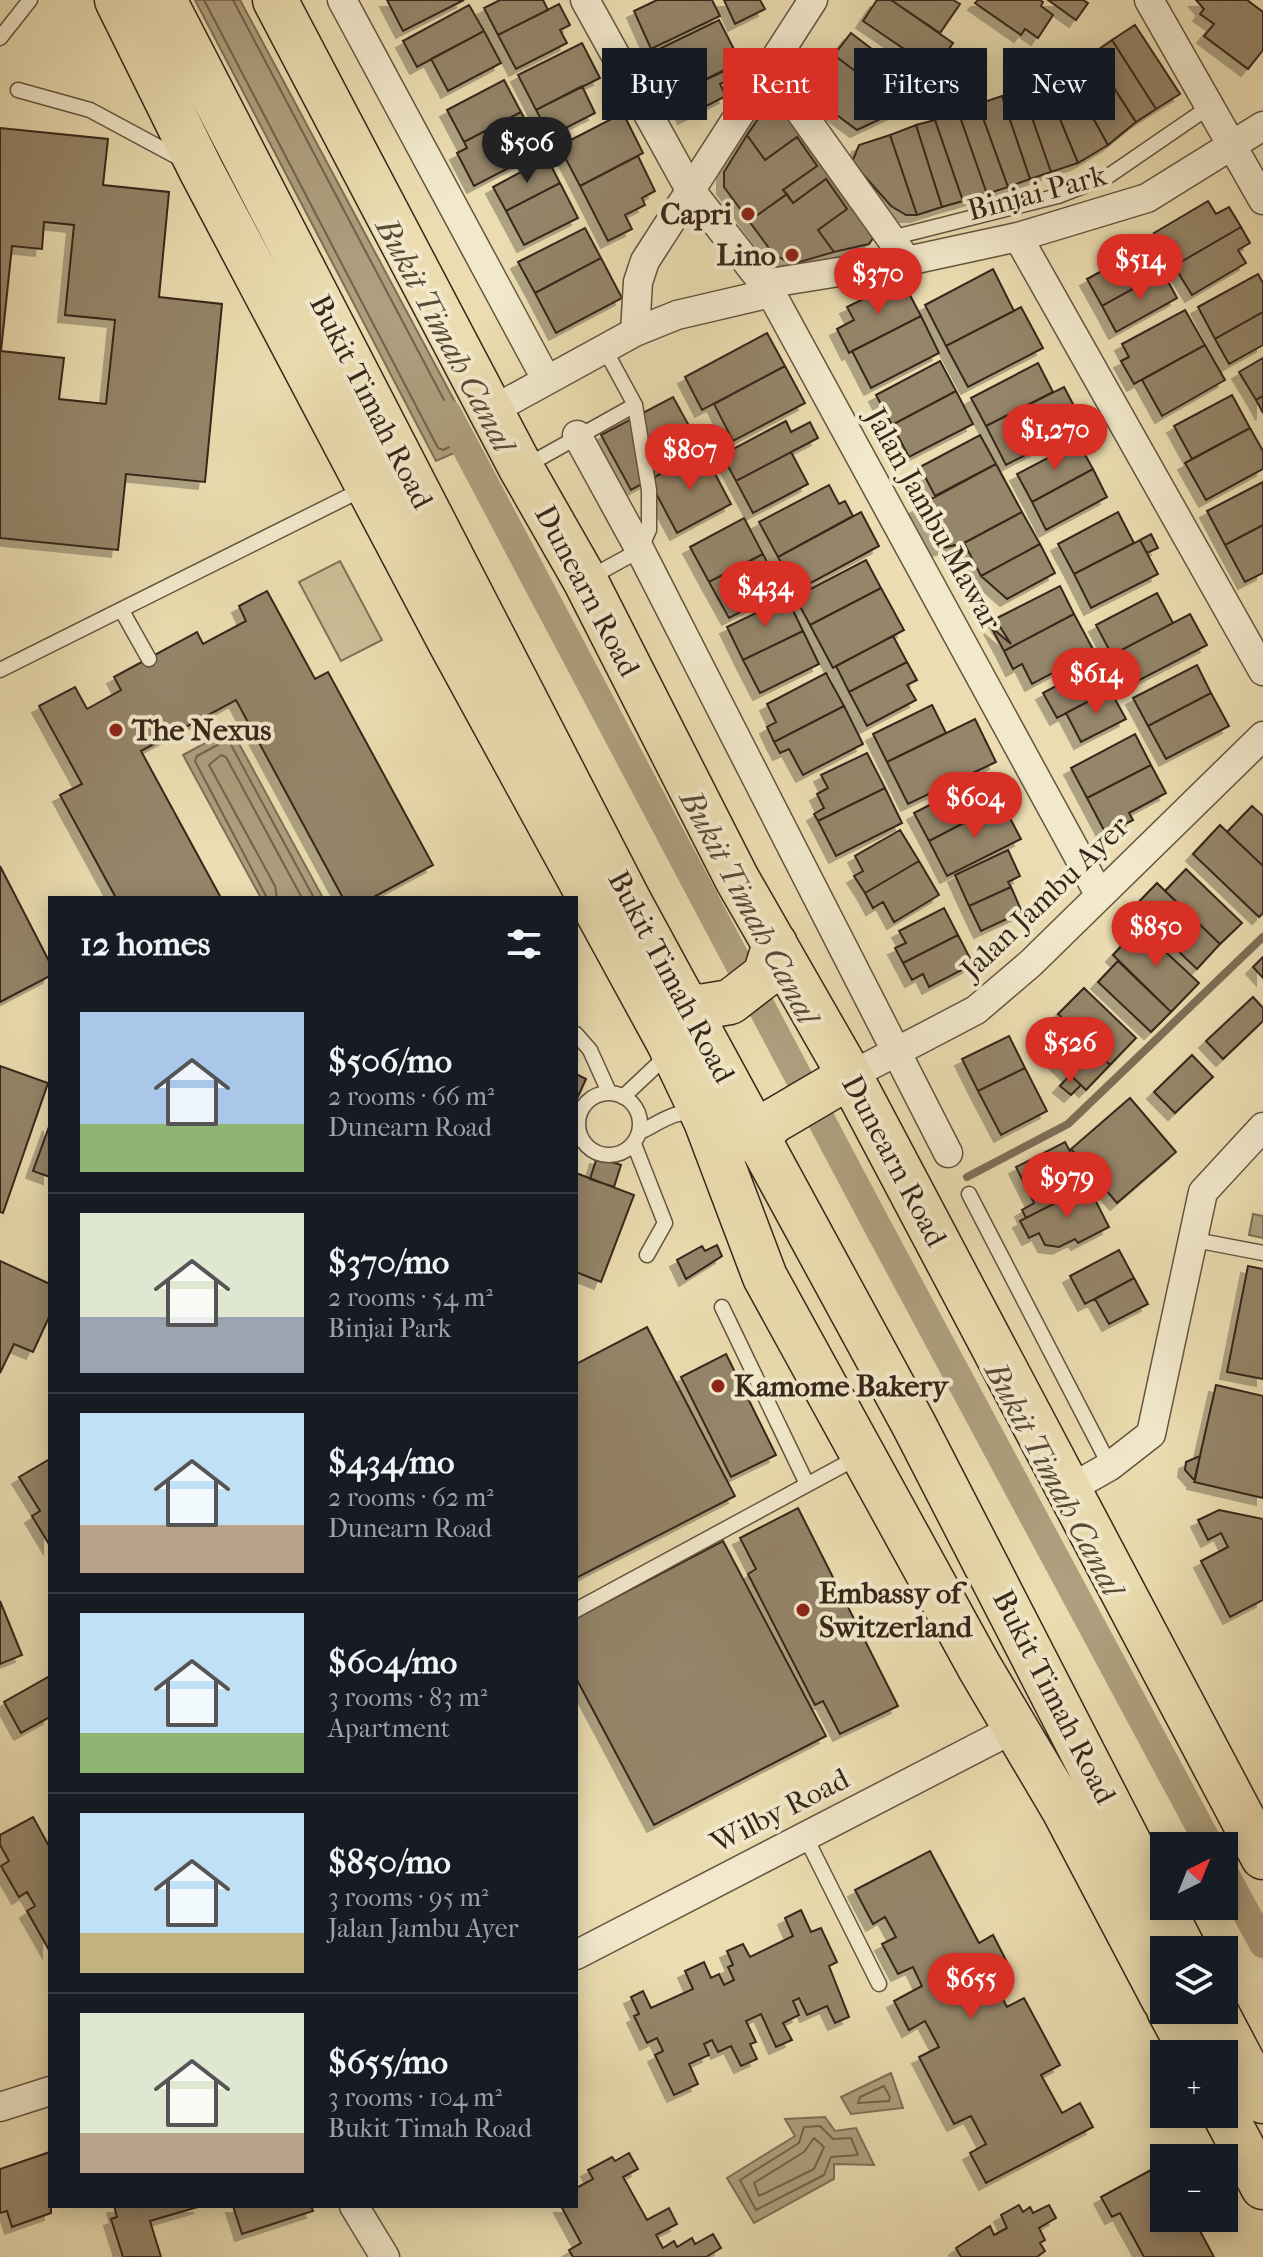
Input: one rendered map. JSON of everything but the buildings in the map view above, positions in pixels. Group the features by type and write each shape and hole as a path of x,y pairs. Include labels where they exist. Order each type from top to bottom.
{"highway":[{"path":"117,0 201,170 368,486 603,928 669,1043 706,1121 765,1277 1015,1728 1064,1810 1150,1973"},
{"name":"Bukit Timah Road","path":"164,0 683,1002 914,1425 1177,1936"},
{"name":"Dunearn Road","path":"275,0 521,468 585,580 718,843 850,1076 1066,1491 1261,1846"},
{"path":"404,551 407,530 425,508"},
{"path":"683,1002 700,1007 730,1002 765,975 775,944"},
{"path":"760,1145 763,1133 772,1122 850,1076"},
{"path":"872,1473 914,1425"},
{"path":"1222,2024 1263,2101"},
{"path":"1232,2128 1263,2187"}],"street":[{"path":"342,0 546,379"},
{"name":"Jalan Jambu Mawar","path":"585,0 689,188 767,289 1099,894"},
{"path":"783,48 813,0"},
{"path":"1149,0 1263,200"},
{"path":"635,332 633,311 645,261 735,120"},
{"path":"806,120 899,250"},
{"name":"Binjai Park","path":"491,411 604,348 677,315 899,250 1018,237 1147,198 1263,126"},
{"path":"1018,237 1263,671"},
{"name":"Dunearn Road","path":"577,435 640,550 948,1153"},
{"name":"Jalan Jambu Ayer","path":"850,1076 976,1010 1031,963 1263,736"},
{"path":"1066,1491 1110,1466 1151,1434 1157,1420 1203,1192 1263,1127"},
{"name":"Wilby Road","path":"578,1954 1015,1728"},
{"path":"0,2107 48,2092"},
{"path":"355,2208 385,2257"}],"lane":[{"path":"0,38 30,0"},
{"path":"18,90 90,110 201,170"},
{"path":"899,250 1107,177 1209,107"},
{"path":"585,580 640,550 649,530 650,512 635,405 604,348"},
{"path":"577,435 635,405"},
{"name":"Dunearn Road","path":"521,468 577,435"},
{"name":"Bukit Timah Road","path":"0,670 368,486"},
{"path":"122,611 149,659"},
{"path":"578,1036 590,1050 616,1094 634,1105 640,1118 637,1138 665,1223 647,1255"},
{"path":"669,1043 658,1064 616,1094 594,1095 585,1104 579,1117 579,1130 585,1143 596,1152 609,1156 680,1113 690,1112 706,1121"},
{"path":"969,1194 1110,1466"},
{"path":"1195,1240 1263,1253"},
{"path":"722,1307 807,1484"},
{"path":"578,1609 807,1484 872,1473"},
{"path":"805,1836 879,1984"}],"shaded area":[{"path":"340,561 382,640 341,661 299,582"}],"water":[{"path":"195,0 240,0 477,443 436,461"},
{"path":"231,729 322,896 260,896 183,755"},
{"path":"1253,1214 1263,1216 1263,1238 1249,1235"},
{"path":"891,2073 903,2108 851,2114 841,2097"},
{"path":"825,2117 835,2131 856,2128 874,2165 834,2164 834,2179 754,2223 727,2178 795,2136 785,2119"}],"waterway":[{"name":"Bukit Timah Canal","path":"448,414 872,1216 1202,1832"},
{"path":"967,1177 1068,1124 1263,937"},
{"name":"Bukit Timah Canal","path":"1238,1898 1263,1944"}],"place":[{"name":"Capri","path":"748,214"},
{"name":"Lino","path":"792,255"},
{"name":"The Nexus","path":"116,730"},
{"name":"Kamome Bakery","path":"718,1386"},
{"name":"Embassy of Switzerland","path":"803,1610"}]}
